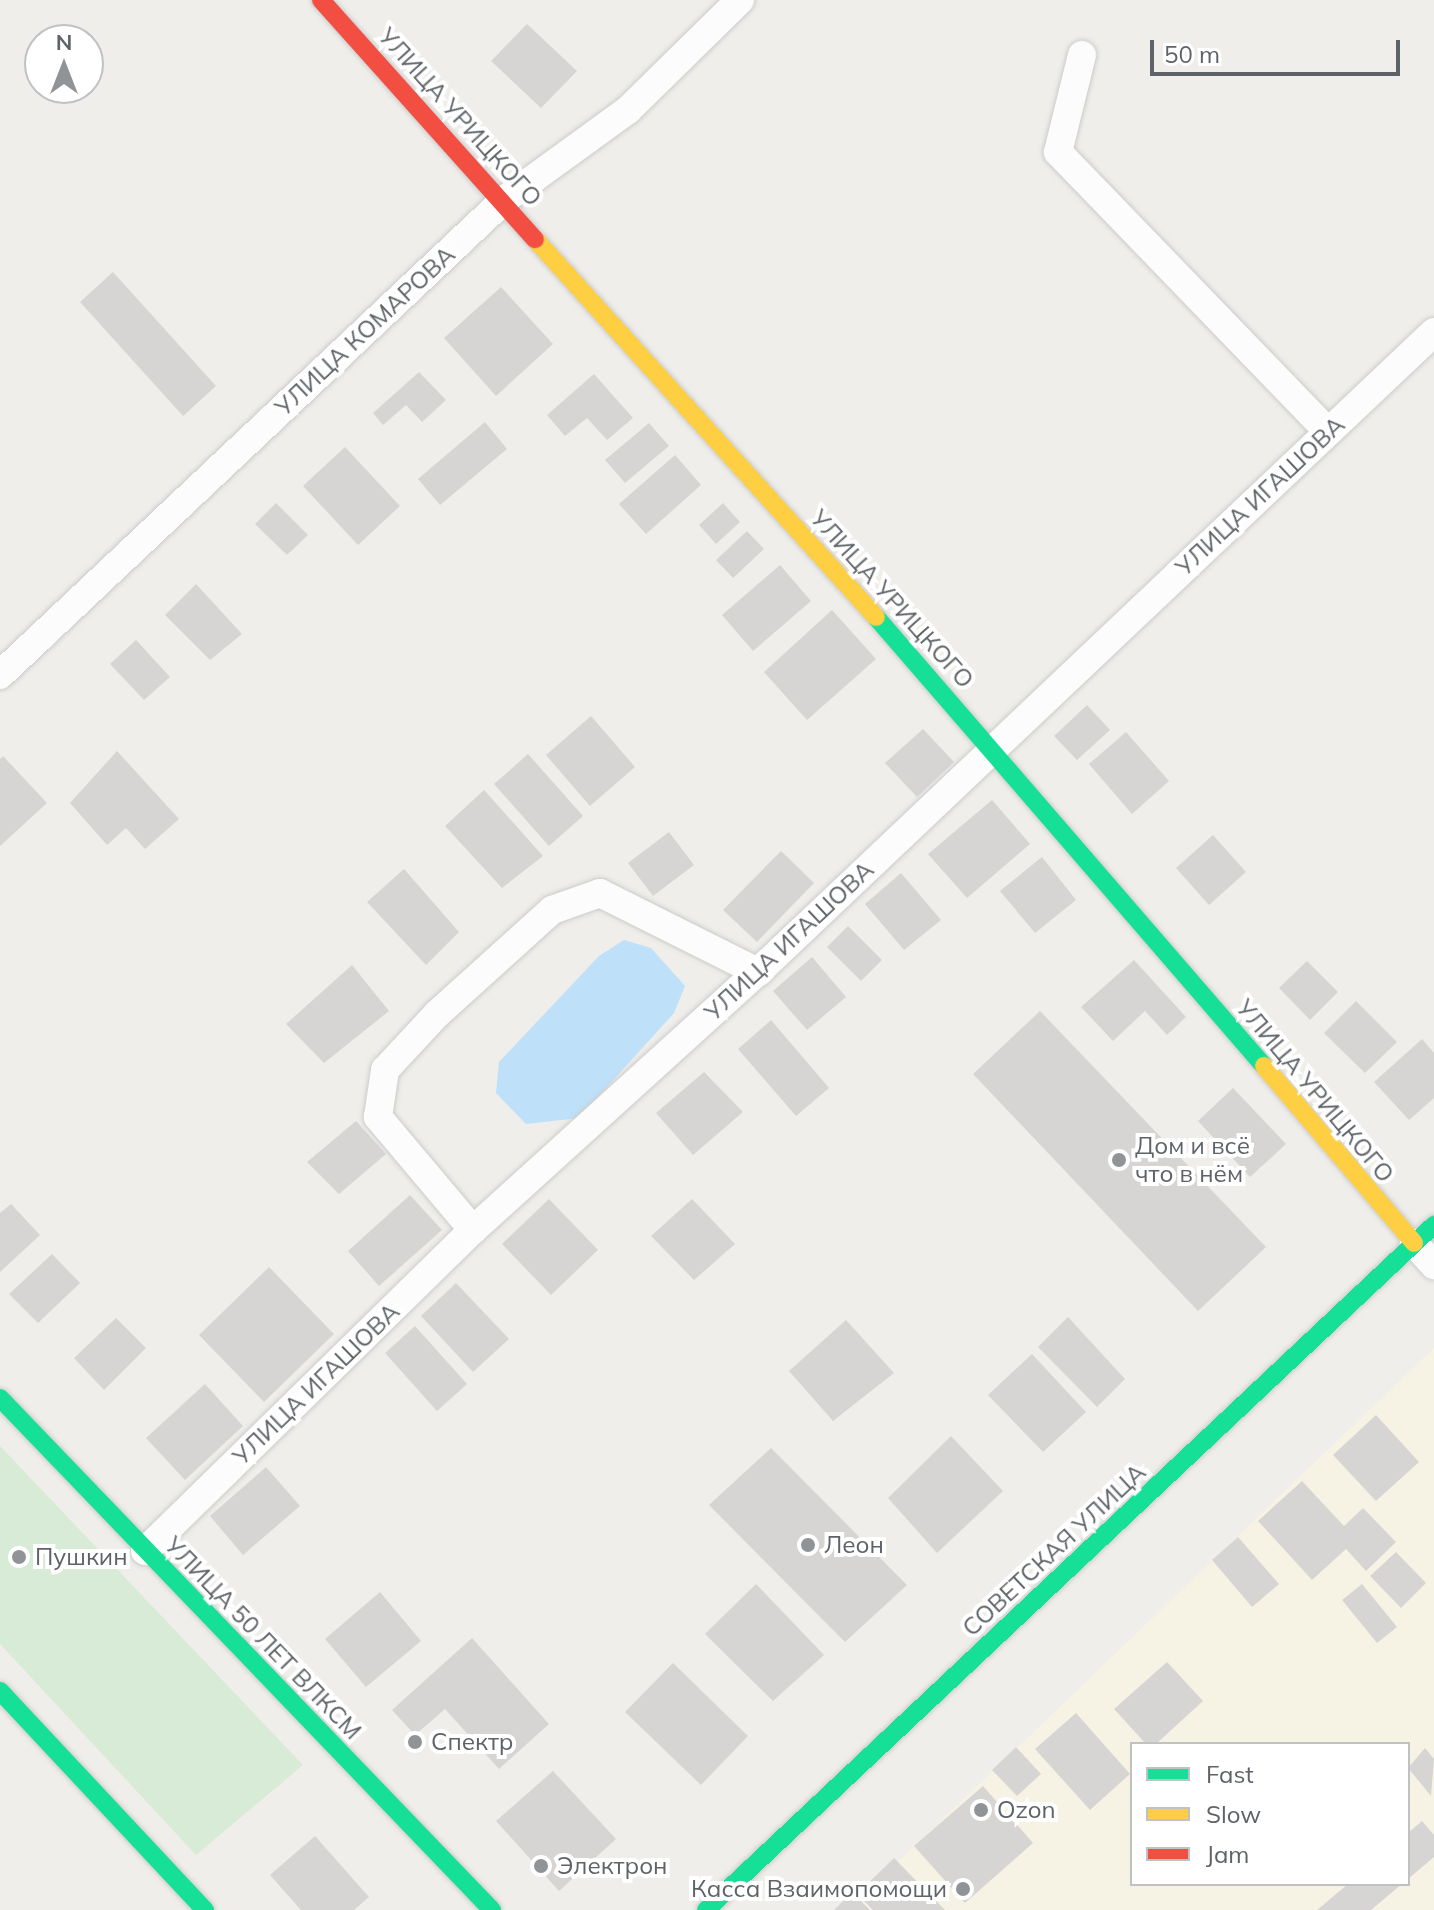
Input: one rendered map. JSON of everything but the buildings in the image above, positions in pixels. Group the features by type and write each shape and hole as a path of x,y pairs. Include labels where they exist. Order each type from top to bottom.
{"main road":[{"name":"УЛИЦА УРИЦКОГО","path":"321,0 504,200 1424,1234"},
{"name":"СОВЕТСКАЯ УЛИЦА","path":"706,1910 1424,1234"},
{"name":"УЛИЦА 50 ЛЕТ ВЛКСМ","path":"0,1398 492,1910"},
{"path":"0,1691 205,1910"}],"street":[{"name":"УЛИЦА КОМАРОВА","path":"0,675 504,200 628,110 740,0"},
{"path":"1082,55 1058,152 1328,432"},
{"name":"УЛИЦА ИГАШОВА","path":"145,1551 473,1230 758,972 1434,332"},
{"path":"473,1230 378,1117 385,1070 448,1004 552,910 600,893 758,972"},
{"path":"1424,1234 1434,1265"}],"shaded area":[{"path":"1434,1348 1434,1910 848,1910"}],"green space":[{"path":"0,1446 303,1765 196,1855 0,1644"}],"water":[{"path":"624,940 651,948 685,986 674,1013 579,1118 526,1124 496,1093 499,1062 599,956"}],"traffic: fast":[{"path":"876,617 1264,1066"},
{"path":"706,1910 1434,1225"},
{"path":"0,1398 492,1910"},
{"path":"0,1691 205,1910"}],"traffic: slow":[{"path":"535,239 876,617"},
{"path":"1264,1066 1414,1243"}],"traffic: jam":[{"path":"321,0 535,239"}],"place":[{"name":"Дом и всё что в нём","path":"1119,1160"},
{"name":"Леон","path":"808,1545"},
{"name":"Пушкин","path":"19,1557"},
{"name":"Спектр","path":"415,1742"},
{"name":"Ozon","path":"981,1810"},
{"name":"Электрон","path":"541,1866"},
{"name":"Касса Взаимопомощи","path":"963,1889"}]}
